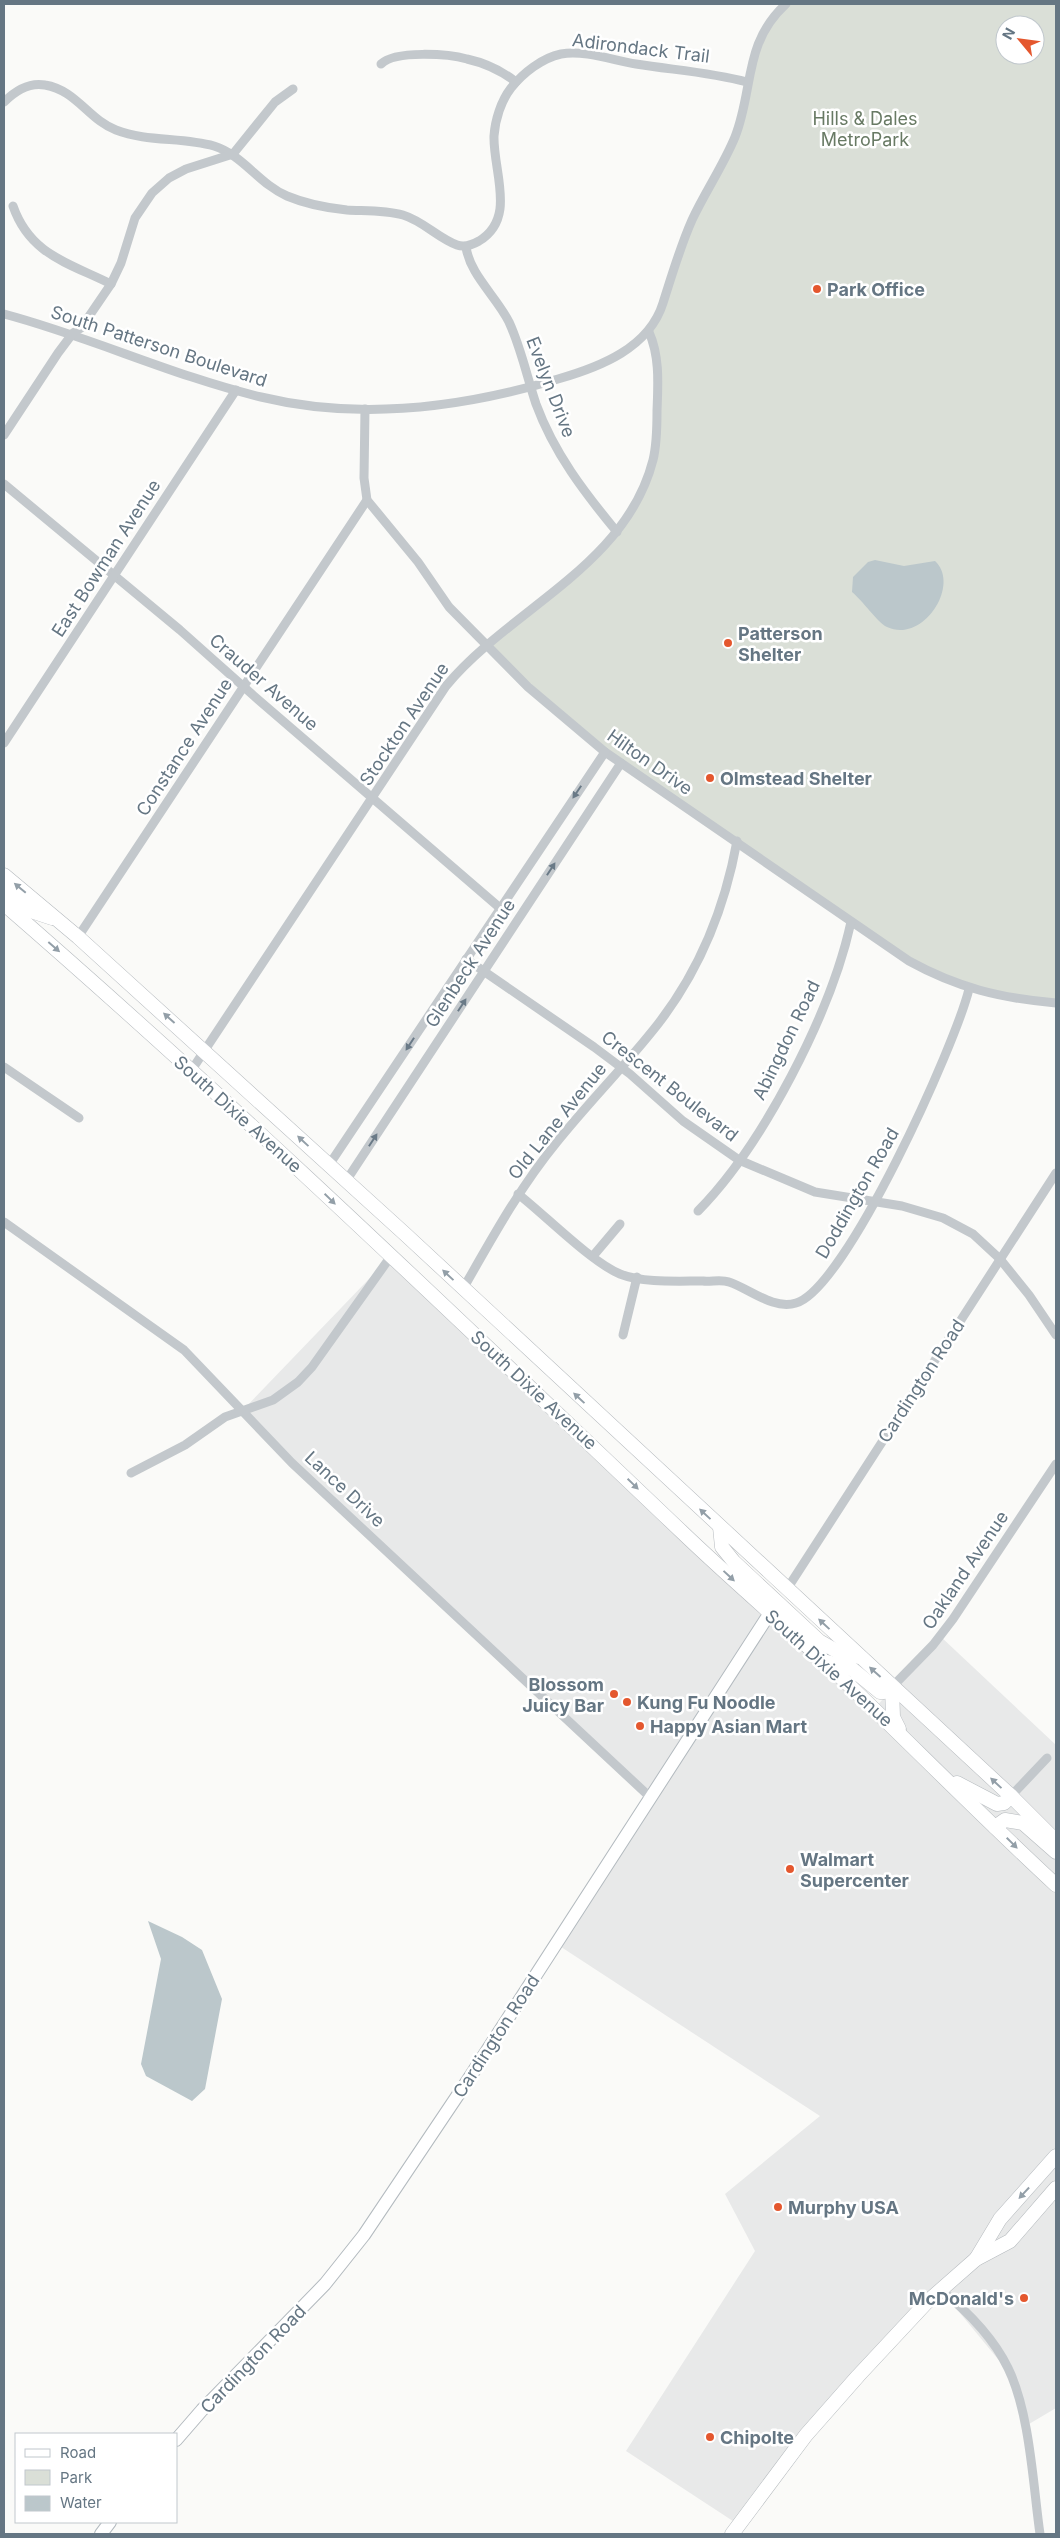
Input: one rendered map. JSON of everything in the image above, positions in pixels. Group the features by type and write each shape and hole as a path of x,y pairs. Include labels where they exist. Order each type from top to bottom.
{"main road":[{"name":"South Dixie Avenue","path":"4,875 78,936 205,1051 859,1658 1011,1796 1056,1841"},
{"path":"4,891 28,910 58,920"},
{"name":"South Dixie Avenue","path":"4,904 191,1071 773,1608 824,1661 1056,1885"},
{"path":"720,1528 722,1547 773,1608 828,1648 859,1658"},
{"path":"824,1661 852,1669 880,1692 884,1692 892,1687 894,1717 902,1735"},
{"path":"943,1776 997,1804 1004,1803 1011,1796"},
{"path":"995,1827 1006,1820 1023,1823 1056,1852"},
{"path":"976,2259 1000,2219 1056,2156"},
{"path":"732,2534 768,2484 834,2402 940,2290 976,2259 1010,2241 1056,2188"}],"street":[{"name":"South Patterson Boulevard","path":"4,314 72,333 236,390 288,402 328,408 365,409 444,406 476,401 531,387 589,368 636,344 648,332 662,306 678,253 693,218 736,133 753,56 762,34 786,4"},
{"name":"Adirondack Trail","path":"466,247 482,240 491,232 500,215 501,192 495,151 496,124 506,95 516,82 537,64 551,57 577,53 640,64 704,72 747,82"},
{"path":"381,64 392,57 450,56 481,63 516,82"},
{"path":"4,102 14,93 32,85 52,86 77,100 99,120 116,130 140,136 201,143 233,154 269,186 298,200 344,209 404,216 456,245 466,247"},
{"path":"4,435 72,333 81,328 111,284 121,263 135,218 152,193 169,178 186,169 233,154 275,102 293,89"},
{"path":"13,206 25,233 38,247 111,284"},
{"name":"Evelyn Drive","path":"466,247 468,257 476,273 508,322 520,348 531,387 545,425 562,461 616,532"},
{"name":"Stockton Avenue","path":"191,1071 446,686 487,644 575,574 606,546 616,532 643,488 656,442 657,359 648,332"},
{"name":"East Bowman Avenue","path":"4,743 236,390"},
{"path":"365,409 364,478 367,500"},
{"name":"Crauder Avenue","path":"4,484 180,630 500,908"},
{"name":"Hilton Drive","path":"367,500 418,562 449,607 540,698 605,752 737,841 851,922 929,972 970,989 1025,1000 1056,1002"},
{"name":"Constance Avenue","path":"78,936 367,500"},
{"name":"Glenbeck Avenue","path":"329,1165 605,752"},
{"name":"Glenbeck Avenue","path":"346,1181 621,762"},
{"name":"Old Lane Avenue","path":"463,1289 518,1194 556,1142 659,1023 694,969 718,913 737,841"},
{"name":"Abingdon Road","path":"698,1211 740,1160 778,1099 807,1042 836,973 851,922"},
{"name":"Crescent Boulevard","path":"466,959 545,1012 622,1068 683,1121 740,1160 815,1192 902,1206 944,1218 973,1234 1000,1260 1029,1295 1056,1335"},
{"name":"Doddington Road","path":"518,1194 593,1256 620,1274 637,1277 727,1281 775,1303 794,1304 809,1296 826,1279 845,1253 875,1201 919,1116 946,1055 970,989"},
{"path":"4,1066 79,1118"},
{"name":"Cardington Road","path":"787,1590 1056,1173"},
{"name":"Lance Drive","path":"4,1222 166,1335 201,1366 292,1463 651,1798"},
{"path":"593,1256 620,1224"},
{"path":"132,1473 185,1445 225,1417 273,1400 298,1382 312,1368 391,1256"},
{"path":"623,1335 637,1277"},
{"name":"Oakland Avenue","path":"892,1687 933,1645 953,1619 1056,1464"},
{"name":"Cardington Road","path":"178,2438 202,2410 325,2284 364,2235 470,2077 773,1608"},
{"path":"1011,1796 1047,1758"},
{"path":"940,2290 978,2325 1008,2367 1021,2406 1040,2534"},
{"path":"101,2534 109,2523"}],"shaded area":[{"path":"391,1256 874,1709 940,1636 1056,1745 1056,2408 1024,2427 1011,2375 941,2290 758,2498 739,2525 626,2451 755,2251 725,2194 820,2116 555,1943 651,1797 242,1411"}],"green space":[{"name":"Hills & Dales MetroPark","path":"786,4 1056,4 1056,1003 1025,1000 929,972 605,752 487,644 539,602 622,526 653,459 657,359 649,332 678,253 731,147 755,49"}],"water":[{"path":"875,560 904,566 935,561 942,571 944,584 941,597 925,620 913,627 900,630 887,627 852,592 853,577 868,562"},
{"path":"148,1921 182,1937 202,1950 222,1999 205,2089 192,2101 146,2076 141,2064 161,1959"}],"place":[{"name":"Park Office","path":"817,289"},
{"name":"Patterson Shelter","path":"728,643"},
{"name":"Olmstead Shelter","path":"710,778"},
{"name":"Blossom Juicy Bar","path":"614,1694"},
{"name":"Kung Fu Noodle","path":"627,1702"},
{"name":"Happy Asian Mart","path":"640,1726"},
{"name":"Walmart Supercenter","path":"790,1869"},
{"name":"Murphy USA","path":"778,2207"},
{"name":"McDonald's","path":"1024,2298"},
{"name":"Chipolte","path":"710,2437"}]}
